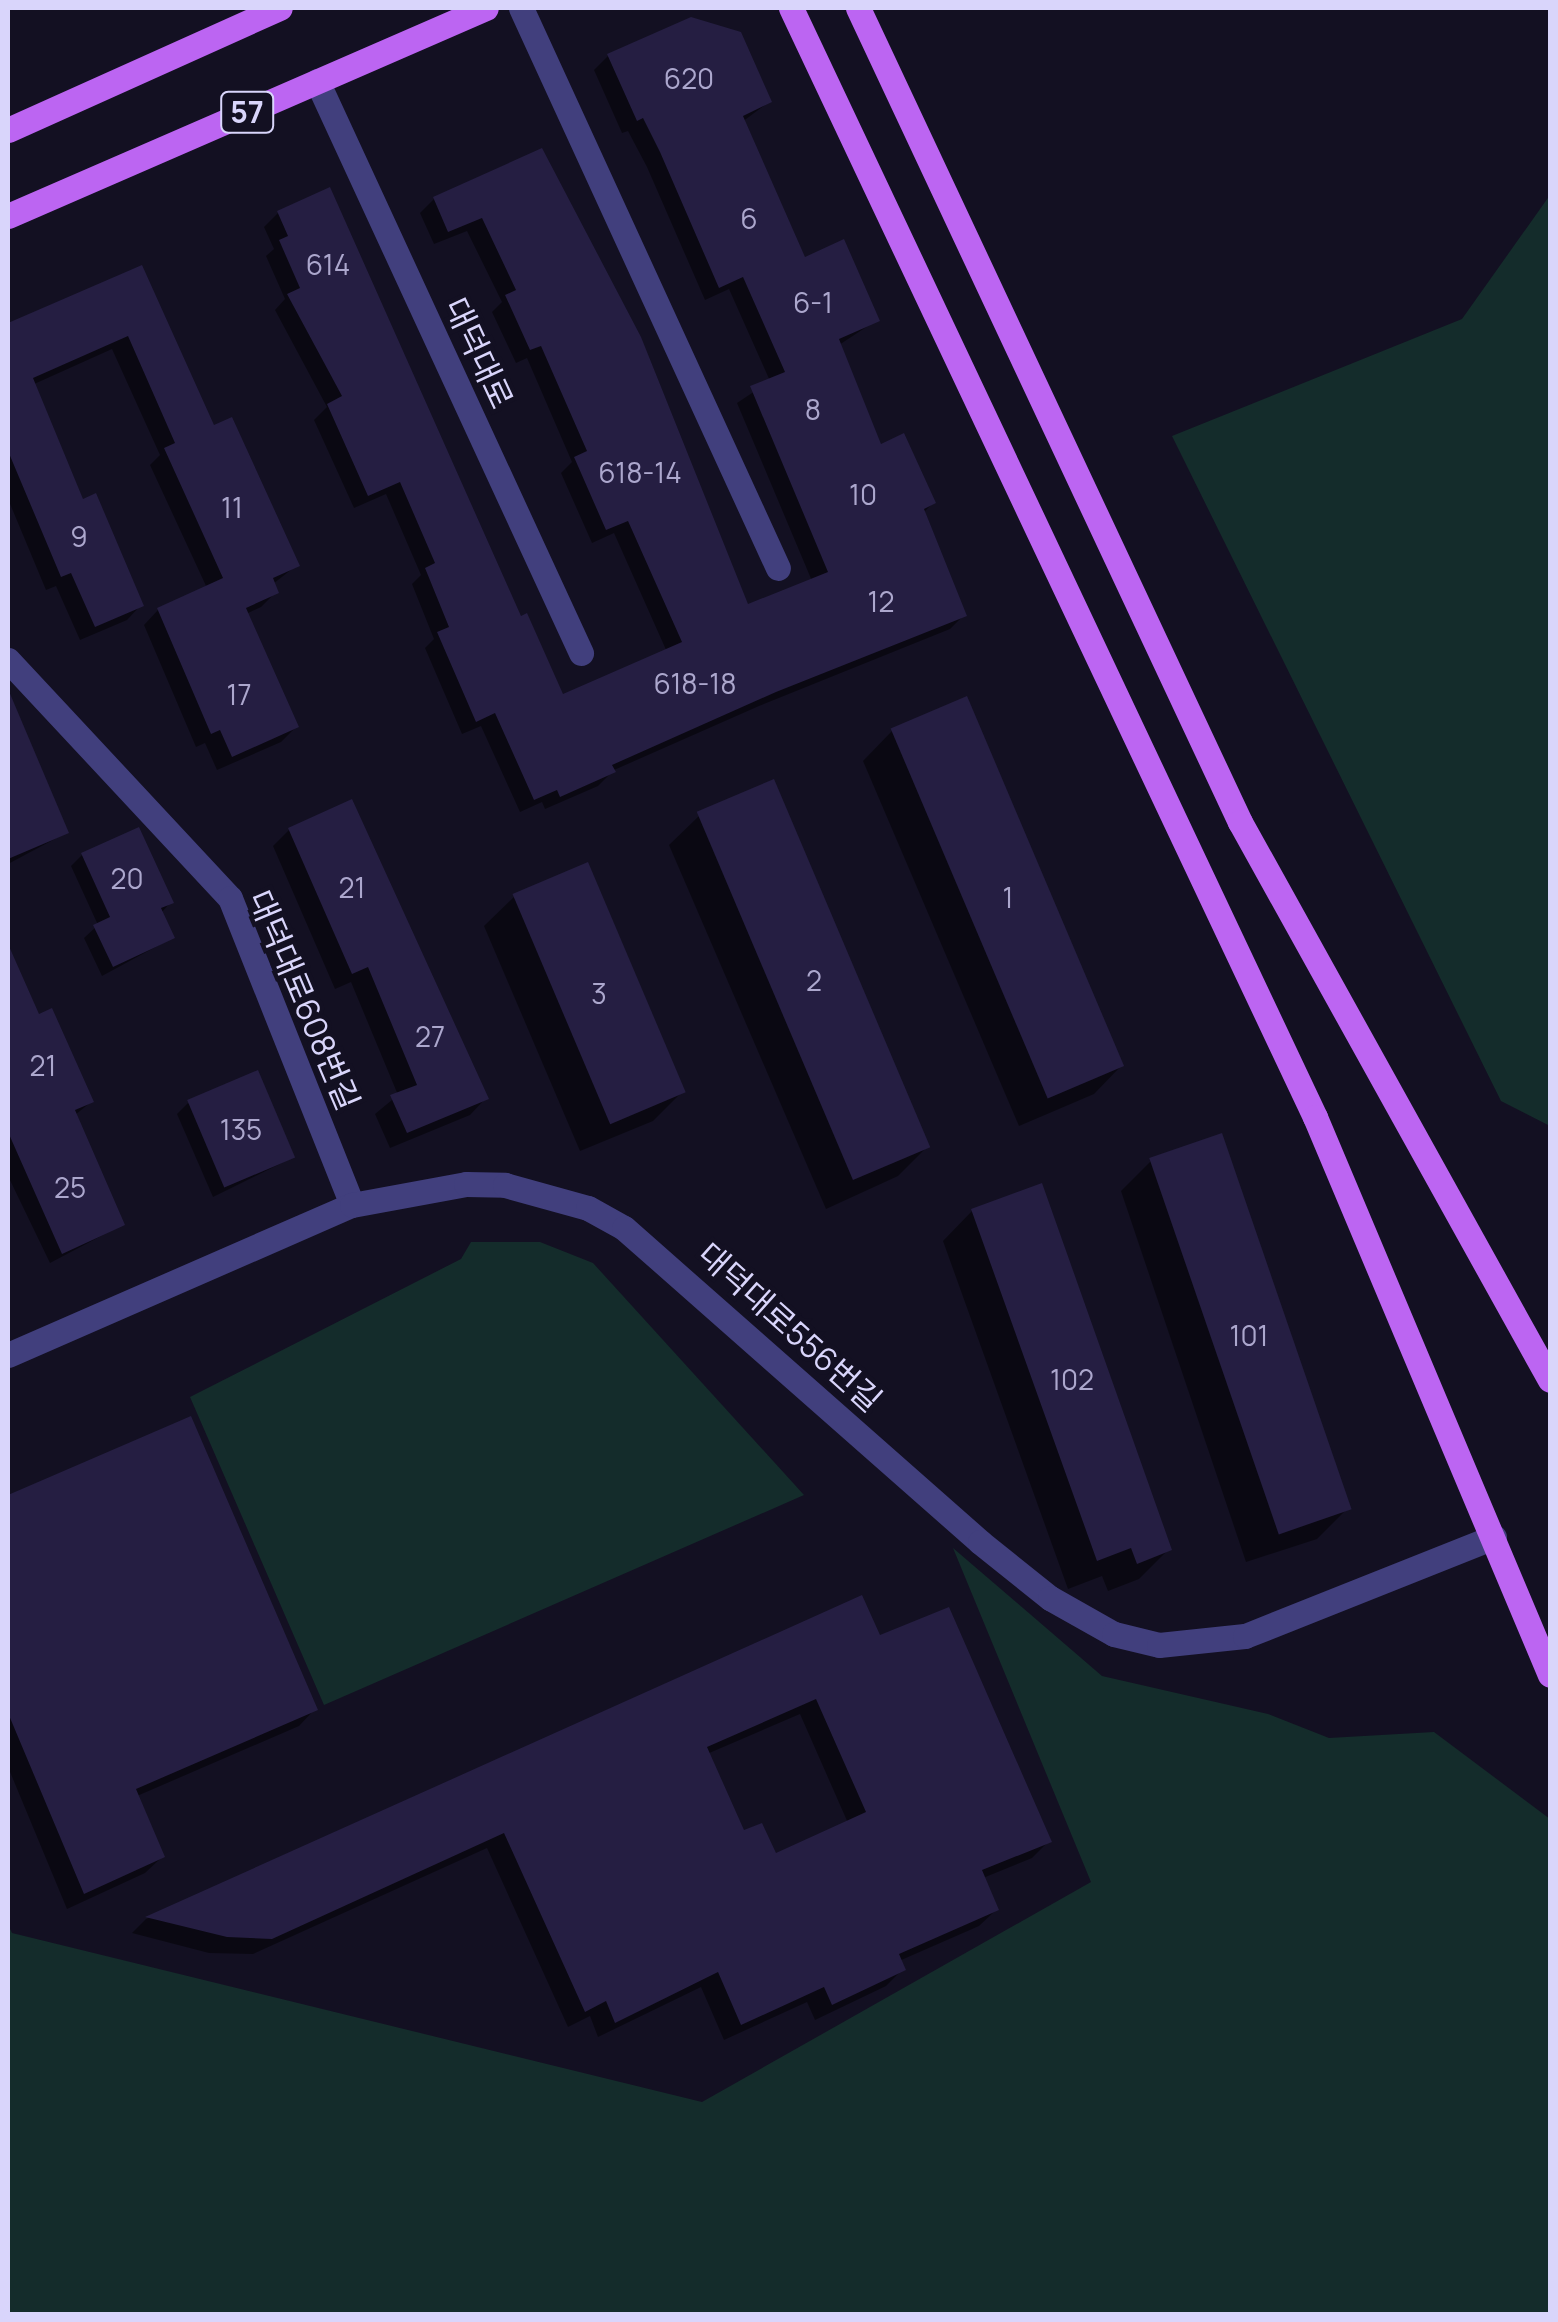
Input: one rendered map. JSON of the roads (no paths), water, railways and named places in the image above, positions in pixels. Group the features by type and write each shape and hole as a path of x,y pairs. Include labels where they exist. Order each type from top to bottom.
{"main road":[{"name":"57","path":"8,130 280,8"},
{"name":"57","path":"8,216 486,8"},
{"path":"791,8 1316,1117 1550,1675"},
{"path":"858,8 1240,822 1550,1380"}],"street":[{"path":"521,8 778,568"},
{"name":"대덕대로","path":"317,81 581,653"},
{"name":"대덕대로608번길","path":"8,660 230,898 352,1205"},
{"name":"대덕대로556번길","path":"8,1355 352,1205 466,1184 505,1185 588,1208 624,1228 980,1542 1050,1598 1114,1634 1160,1646 1245,1636 1494,1537"}]}
